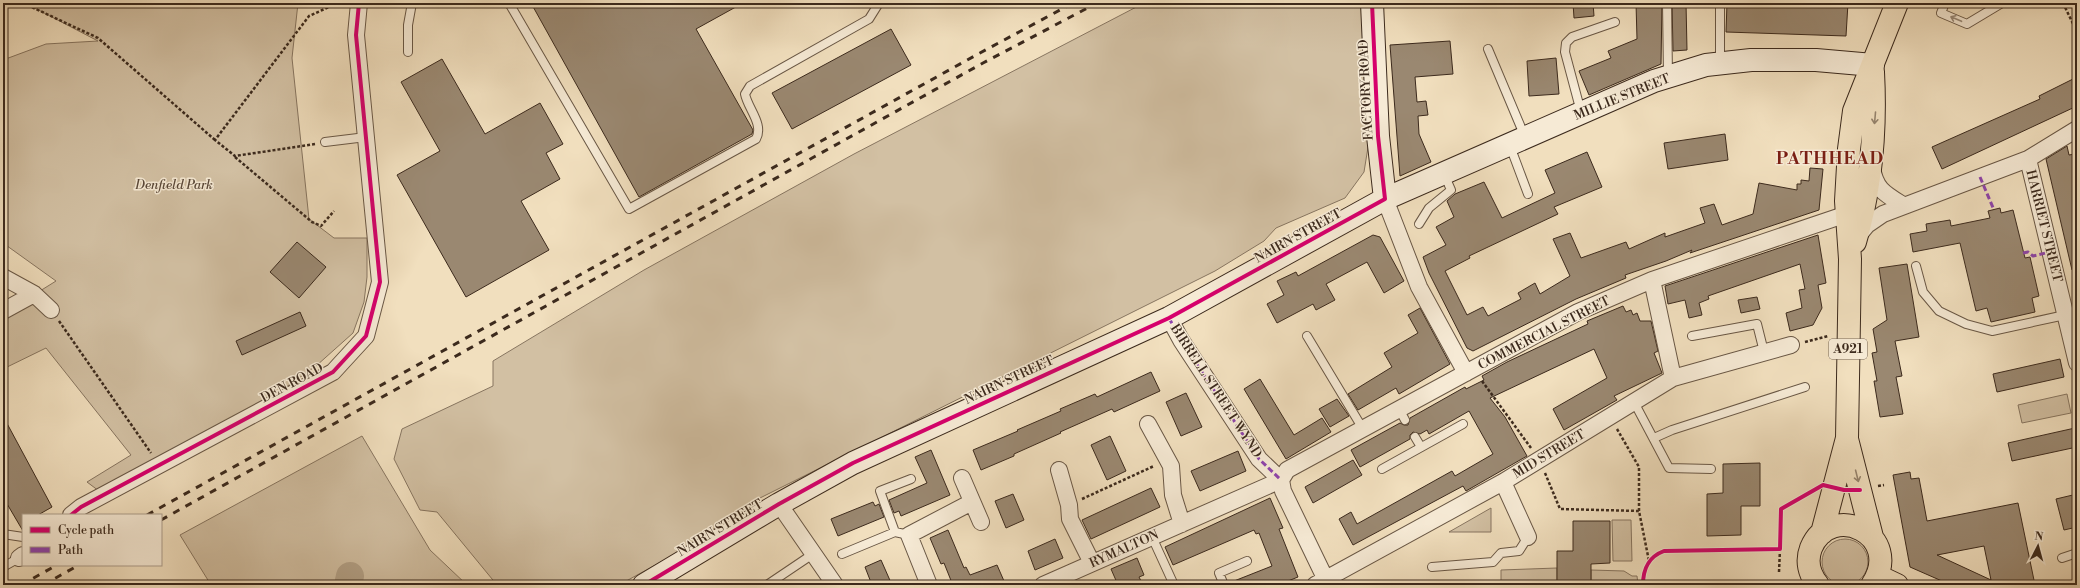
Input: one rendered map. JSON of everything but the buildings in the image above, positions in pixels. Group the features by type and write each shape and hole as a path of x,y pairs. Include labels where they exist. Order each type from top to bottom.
{"main road":[{"name":"FACTORY ROAD","path":"1372,3 1378,136 1386,199"},
{"name":"A921","path":"1812,583 1809,566 1809,554 1814,542 1822,533 1847,438 1853,249 1847,214 1849,149 1854,111 1897,3"},
{"name":"MILLIE STREET","path":"1386,199 1654,81 1706,65 1751,60 1816,60 1873,65"},
{"name":"A921","path":"1853,249 1865,202 1876,114 1873,65"},
{"name":"NAIRN STREET","path":"644,585 779,504 853,463 1169,318 1386,199"},
{"name":"A921","path":"1847,438 1872,537 1878,546 1881,556 1883,582"},
{"path":"1822,533 1831,528 1842,525 1853,526 1864,530 1872,537"}],"street":[{"name":"DEN ROAD","path":"72,514 81,507 333,372 366,336 380,282 356,35 359,3"},
{"path":"1853,249 1867,225 1883,214 1903,205 2028,159 2077,129"},
{"path":"1871,154 1874,178 1884,193 1903,205"},
{"name":"HARRIET STREET","path":"2028,159 2077,363"},
{"name":"FACTORY ROAD","path":"1386,199 1419,287 1470,371"},
{"name":"COMMERCIAL STREET","path":"1281,480 1287,470 1363,429 1402,415 1470,371 1578,312 1652,280 1847,214"},
{"path":"3,277 34,294 51,310"},
{"path":"1652,280 1673,378"},
{"path":"3,311 34,294"},
{"name":"BIRRELL STREET WYND","path":"1169,318 1181,340 1259,459 1281,480"},
{"name":"MID STREET","path":"1323,583 1503,482 1673,378 1791,345"},
{"path":"1148,424 1171,466 1173,495 1182,524"},
{"path":"1059,470 1069,505 1070,519 1092,563"},
{"path":"962,478 981,522"},
{"path":"1281,480 1283,492 1323,583"},
{"name":"RYMALTON","path":"1043,585 1281,480"},
{"path":"1503,482 1528,537"},
{"path":"929,585 902,534 972,502"},
{"path":"779,504 835,585"}],"lane":[{"path":"408,52 408,25 412,3"},
{"path":"509,3 629,209 756,139 759,134 759,127 745,94 750,86 869,19 879,3"},
{"path":"1667,3 1668,77"},
{"path":"1720,3 1720,64"},
{"path":"1945,3 1941,13 1967,24 2002,3"},
{"path":"1581,113 1565,52 1566,43 1572,37 1615,22"},
{"path":"1488,49 1517,141 1528,194"},
{"path":"325,142 366,137"},
{"path":"1419,224 1429,208 1451,190 1444,173"},
{"path":"1916,266 1923,292 1939,310 1966,324 1992,331 2065,314"},
{"path":"1692,336 1757,324 1764,352"},
{"path":"1307,336 1363,429"},
{"path":"1654,438 1672,430 1805,387"},
{"path":"1634,402 1669,468 1711,469"},
{"path":"1382,469 1463,424"},
{"path":"1415,437 1421,447"},
{"path":"842,554 902,534 880,492 911,479"},
{"path":"3,534 22,537"},
{"path":"1152,537 1174,585"},
{"path":"1432,567 1493,562 1501,553 1519,551 1528,537"},
{"path":"2062,558 2077,553"},
{"path":"767,585 813,554"},
{"path":"3,567 21,556"},
{"path":"1224,585 1219,573 1247,561"}],"path":[{"path":"23,3 98,38 312,222 322,226 334,211"},
{"path":"216,140 309,16 338,3"},
{"path":"2063,3 2077,32"},
{"path":"235,156 325,142"},
{"path":"51,310 159,465"},
{"path":"1791,345 1828,336"},
{"path":"1470,371 1539,459 1560,510 1639,512"},
{"path":"1610,417 1639,467 1639,512 1648,562"},
{"path":"1069,505 1168,460"},
{"path":"1779,572 1780,541"},
{"path":"1772,549 1780,548"},
{"path":"1648,562 1654,555"}],"green space":[{"name":"Denfield Park","path":"25,3 298,3 292,58 309,219 334,238 367,238 367,277 364,302 353,333 316,366 252,411 99,491 87,482 131,455 46,348 3,369 3,314 56,281 3,243 3,60 46,44 98,41"},
{"path":"1144,3 1362,3 1369,141 1364,172 1345,198 1276,228 1264,241 1215,271 760,498 679,552 619,585 497,585 437,512 420,510 394,459 402,429 493,386 493,361 644,270 854,154"},
{"path":"2067,394 2071,413 2022,423 2018,405"},
{"path":"362,436 430,550 467,585 211,585 180,535"},
{"path":"1491,508 1491,532 1449,532"},
{"path":"1612,520 1631,520 1632,561 1613,561"},
{"path":"1845,539 1858,543 1864,549 1868,562 1864,575 1858,581 1845,585 1832,581 1826,575 1822,562 1826,549 1832,543"},
{"path":"1557,568 1557,585 1501,585 1501,570"},
{"path":"1591,570 1624,571 1632,576 1637,576 1638,585 1591,585"}],"waterway":[{"path":"348,585 350,576"}],"railway":[{"path":"149,514 978,54 1073,3"},
{"path":"162,519 983,63 1097,3"},
{"path":"21,585 55,566"},
{"path":"43,585 77,566"}],"marked path":[{"path":"1980,177 1994,210"},
{"path":"2023,253 2028,252 2033,256 2050,252"},
{"path":"1169,318 1181,340 1259,459 1281,480"}],"cycle path":[{"path":"72,514 81,507 333,372 366,336 380,282 356,35 359,3"},
{"path":"644,585 779,504 853,463 1169,318 1385,199 1378,136 1372,3"},
{"path":"1643,585 1645,569 1650,560 1664,551 1780,549 1781,509 1823,485 1844,490 1860,490"}],"district":[{"name":"PATHHEAD","path":"1830,159"}]}
